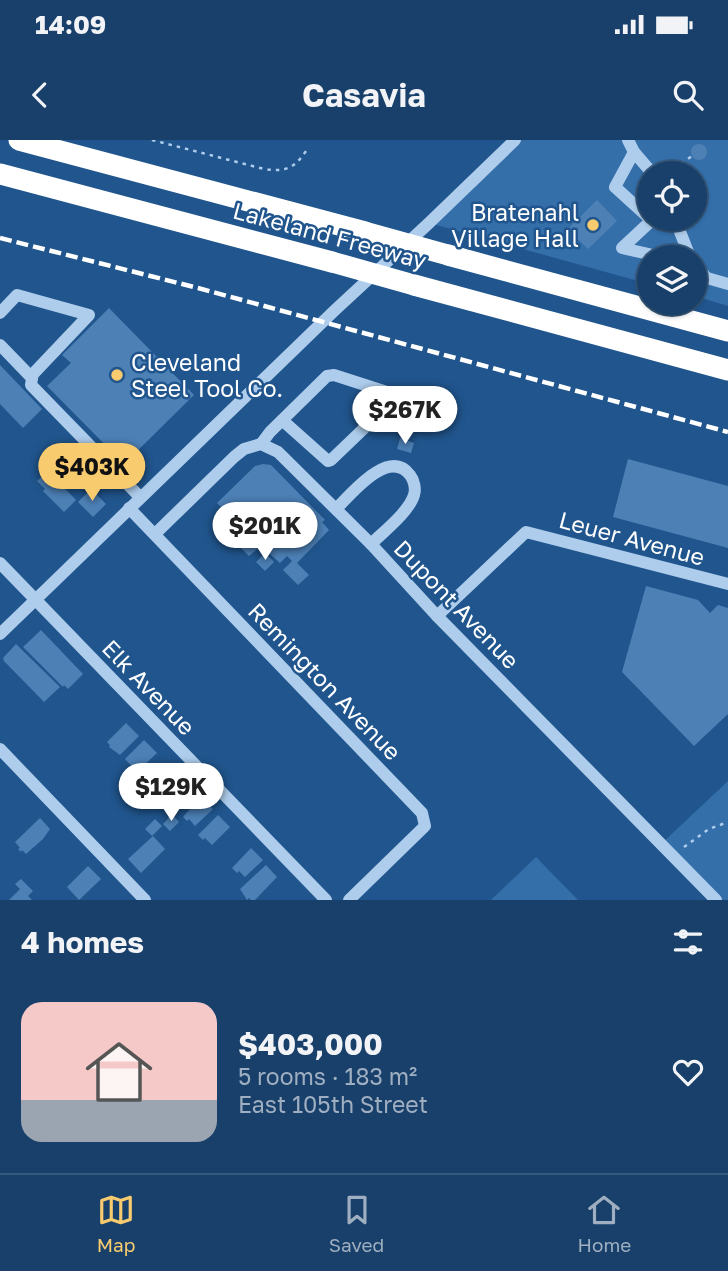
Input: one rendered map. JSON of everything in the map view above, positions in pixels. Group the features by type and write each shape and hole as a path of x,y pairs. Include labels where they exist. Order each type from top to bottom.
{"highway":[{"name":"Lakeland Freeway","path":"19,140 728,331"},
{"name":"Lakeland Freeway","path":"0,174 728,370"}],"street":[{"path":"0,634 515,140"},
{"path":"631,146 643,161"},
{"path":"631,146 615,187 637,207"},
{"path":"637,251 622,248 639,231"},
{"path":"707,278 728,284"},
{"path":"0,313 18,295 89,315 33,374 31,385 141,497"},
{"path":"0,345 32,378"},
{"path":"155,534 239,453 261,444 282,421 327,376 334,375 393,394 394,397 328,461 282,421"},
{"name":"Dupont Avenue","path":"261,444 278,452 371,544 437,616 716,900"},
{"path":"336,509 377,471 400,467 409,472 414,480 415,493 410,503 371,544"},
{"name":"Remington Avenue","path":"129,509 422,813 425,826 349,900"},
{"name":"Leuer Avenue","path":"437,616 526,532 728,584"},
{"name":"Elk Avenue","path":"0,563 326,900"},
{"path":"0,749 145,900"}],"path":[{"path":"152,140 278,171 298,162 306,151"},
{"path":"685,161 692,156"},
{"path":"681,849 709,829 728,822"}],"shaded area":[{"path":"515,140 728,140 728,306 707,300 707,245 637,245 637,281 429,223"},
{"path":"728,781 728,900 716,900 661,844"},
{"path":"536,857 578,900 491,900"}],"building":[{"path":"696,144 702,144 707,152 705,158 696,160 691,155 691,149"},
{"name":"Bratenahl Village Hall","path":"597,200 617,221 588,249 568,229"},
{"name":"Cleveland Steel Tool Co.","path":"109,308 194,395 124,464 47,386 71,363 62,355"},
{"path":"0,365 42,409 23,428 0,404"},
{"path":"400,438 414,443 411,453 397,449"},
{"path":"628,459 728,486 728,548 613,517"},
{"path":"271,465 325,520 322,522 329,530 297,563 309,575 298,585 283,570 292,561 287,556 280,563 261,546 249,556 234,541 244,531 217,503 255,466"},
{"path":"48,471 76,500 64,512 37,481"},
{"path":"91,489 106,504 93,517 78,502"},
{"path":"265,553 274,562 265,571 256,562"},
{"path":"646,586 698,600 710,613 718,605 728,608 728,714 694,746 622,672"},
{"path":"41,630 83,674 68,689 23,647"},
{"path":"16,644 60,687 44,702 3,660"},
{"path":"126,723 139,736 120,755 109,747 107,742"},
{"path":"144,740 157,753 137,772 125,759"},
{"path":"183,778 194,790 174,808 163,798"},
{"path":"201,797 213,809 195,826 183,817"},
{"path":"172,814 179,822 170,831 163,824"},
{"path":"218,815 230,827 212,845 198,835"},
{"path":"40,818 50,829 26,854 22,850 21,852 15,842"},
{"path":"155,819 162,826 152,836 145,829"},
{"path":"153,836 165,849 141,873 128,859"},
{"path":"251,848 263,860 245,877 232,868"},
{"path":"266,865 277,877 255,900 247,900 240,889"},
{"path":"88,866 101,879 79,900 67,887"},
{"path":"21,879 33,891 28,896 32,900 9,900 20,889 15,884"}],"railway":[{"path":"0,238 198,288 728,432"}],"place":[{"name":"Bratenahl Village Hall","path":"593,225"},
{"name":"Cleveland Steel Tool Co.","path":"117,375"}]}
